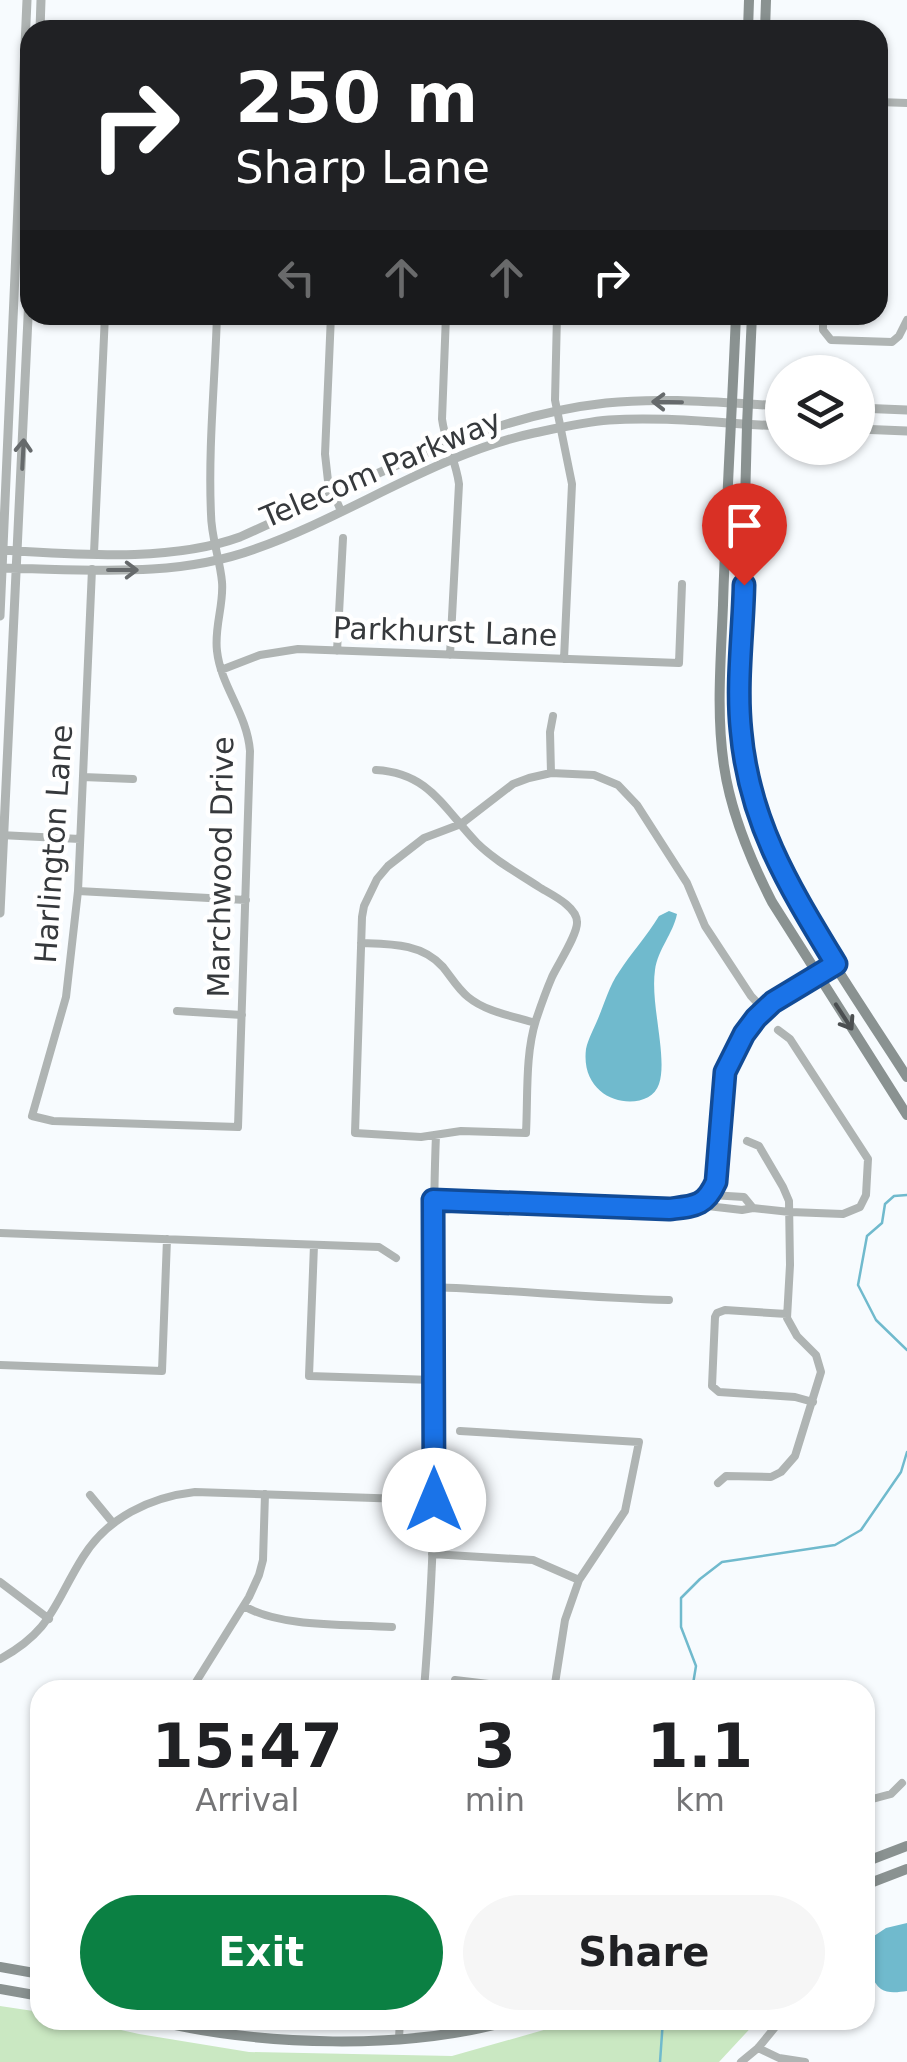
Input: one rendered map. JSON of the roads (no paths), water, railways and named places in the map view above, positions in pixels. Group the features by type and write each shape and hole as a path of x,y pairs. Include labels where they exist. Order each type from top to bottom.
{"main road":[{"path":"736,325 720,699 724,766 741,832 772,902 907,1115"},
{"path":"752,325 740,702 744,758 779,868 907,1077"},
{"path":"875,1858 907,1846"},
{"path":"875,1882 907,1869"},
{"path":"5,1968 30,1972"},
{"path":"0,1989 30,1994"},
{"path":"226,2030 330,2040 470,2030"}],"street":[{"path":"0,616 20,223"},
{"path":"824,325 825,335 831,340 892,342 907,320"},
{"path":"0,913 28,325"},
{"path":"94,553 105,325"},
{"name":"Marchwood Drive","path":"217,325 210,479 210,517 222,598 216,634 221,670 240,709 250,742 251,779 238,1127"},
{"path":"331,325 325,454 328,481 341,510"},
{"path":"446,325 442,419 459,484 450,655"},
{"path":"557,325 556,412 572,484 564,659"},
{"path":"12,351 27,352"},
{"name":"Telecom Parkway","path":"2,550 141,554 215,545 448,444 520,420 636,402 765,405"},
{"path":"875,409 907,410"},
{"name":"Telecom Parkway","path":"1,568 156,569 219,560 253,550 454,460 510,439 560,428 618,420 765,426"},
{"path":"875,431 907,432"},
{"path":"337,651 343,538"},
{"name":"Harlington Lane","path":"92,569 78,892 66,997 32,1116 52,1121 238,1127"},
{"name":"Parkhurst Lane","path":"221,670 276,651 298,648 679,663 682,584"},
{"path":"551,774 553,716"},
{"path":"376,770 398,773 426,786 460,824 478,843 497,860 575,914 577,927 550,980 535,1023 526,1133 355,1133 364,906 388,866 424,838 460,824 514,784 529,778 594,775 628,794 687,884 705,926 764,1010"},
{"path":"83,777 134,779"},
{"path":"2,836 80,839"},
{"path":"78,892 246,900"},
{"path":"361,942 413,948 440,963 469,999 535,1023"},
{"path":"699,1205 716,1182 725,1072 744,1034 773,1002 836,964"},
{"path":"177,1011 242,1015"},
{"path":"433,1200 850,1212 860,1207 866,1195 868,1159 790,1039 778,1030"},
{"path":"425,1680 434,1500 432,1287 436,1136"},
{"path":"718,1483 726,1476 771,1476 781,1472 795,1456 820,1379 820,1366 813,1351 792,1330 787,1314 789,1201 759,1146 747,1141"},
{"path":"710,1195 744,1196 753,1208"},
{"path":"0,1233 379,1247 396,1258"},
{"path":"0,1365 162,1371 166,1239"},
{"path":"314,1244 309,1376 433,1380"},
{"path":"432,1287 669,1300"},
{"path":"787,1314 724,1310 717,1313 711,1382 719,1392 813,1402"},
{"path":"460,1431 638,1442 625,1511 579,1580 565,1620 556,1680"},
{"path":"0,1659 18,1649 49,1619 84,1555 113,1524 146,1504 183,1494 434,1500"},
{"path":"197,1680 254,1590 262,1560 265,1494"},
{"path":"90,1495 113,1524"},
{"path":"432,1554 533,1560 579,1580"},
{"path":"0,1582 49,1619"},
{"path":"244,1606 279,1620 392,1626"},
{"path":"875,1798 891,1794 902,1783"},
{"path":"399,2030 399,2038"},
{"path":"741,2062 772,2030"},
{"path":"758,2048 779,2058 805,2062"}],"water":[{"path":"669,911 677,914 657,962 654,984 661,1060 659,1084 653,1094 642,1100 616,1100 593,1083 586,1049 615,977 659,916"},
{"path":"907,1923 907,1991 887,1992 875,1982 875,1935"}],"waterway":[{"path":"907,1195 894,1196 885,1204 882,1223 867,1236 858,1285 876,1320 907,1350"},
{"path":"694,1680 696,1666 681,1627 681,1598 722,1562 835,1545 861,1530 901,1472 907,1452"},
{"path":"660,2062 662,2030"}]}
